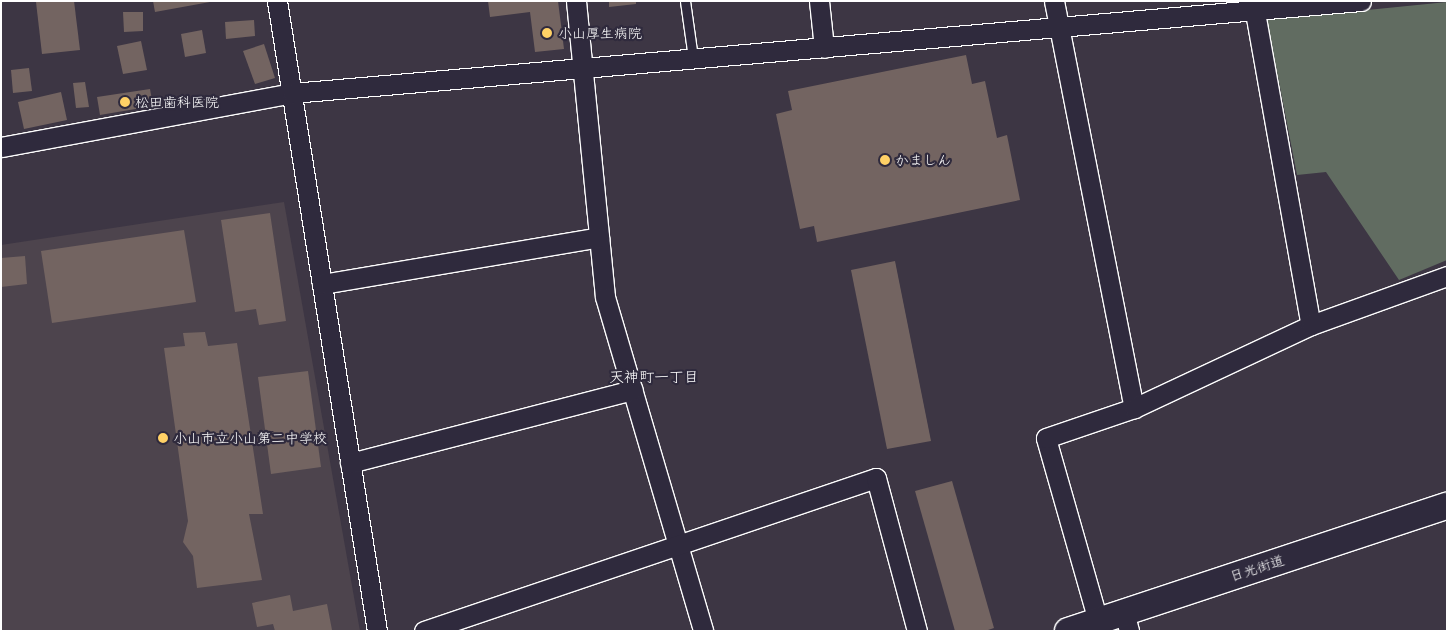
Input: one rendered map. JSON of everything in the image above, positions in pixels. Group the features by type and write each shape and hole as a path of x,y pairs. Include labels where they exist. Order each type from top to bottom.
{"main road":[{"name":"日光街道","path":"1068,631 1098,621 1126,622 1447,506"}],"street":[{"path":"277,1 377,631"},
{"path":"576,1 581,68 605,297 703,631"},
{"path":"819,1 824,48"},
{"path":"1054,1 1134,408"},
{"path":"1,147 292,93 1058,29 1254,6 1361,1"},
{"path":"1254,6 1311,325"},
{"path":"322,284 599,237"},
{"path":"1098,621 1046,438 1134,408 1311,325 1447,276"},
{"path":"350,463 632,390"},
{"path":"424,631 678,542 876,478 917,631"}],"lane":[{"path":"685,1 693,58"}],"shaded area":[{"name":"小山市立小山第二中学校","path":"284,202 360,631 1,631 1,245"}],"green space":[{"path":"1447,2 1447,260 1399,280 1326,172 1297,175 1267,20"}],"building":[{"path":"74,1 80,50 42,54 36,2"},
{"path":"153,1 210,1 210,2 155,12"},
{"name":"小山厚生病院","path":"488,1 558,1 564,49 535,52 530,12 490,17"},
{"path":"609,1 636,1 636,4 609,7"},
{"path":"123,12 143,12 143,31 124,32"},
{"path":"254,20 255,36 226,39 225,22"},
{"path":"202,30 206,53 185,57 181,34"},
{"path":"141,41 147,70 123,74 117,46"},
{"path":"264,44 275,78 255,84 243,51"},
{"path":"966,55 972,84 985,81 997,138 1007,135 1020,200 817,242 814,226 800,229 776,114 792,110 788,91"},
{"path":"29,68 32,91 13,93 11,70"},
{"path":"85,82 89,107 76,108 73,83"},
{"name":"松田歯科医院","path":"150,89 153,106 100,115 97,97"},
{"path":"61,92 67,120 24,129 18,102"},
{"path":"270,213 286,321 259,325 256,309 235,312 221,220"},
{"path":"184,230 196,302 52,323 41,251"},
{"path":"25,256 27,284 1,287 1,258"},
{"path":"895,261 931,441 887,449 851,270"},
{"name":"小山市立小山第二中学校","path":"205,332 208,346 237,343 263,514 249,514 262,580 197,588 193,556 183,542 188,521 164,348 185,346 183,333"},
{"path":"308,371 321,467 271,474 258,377"},
{"path":"952,481 994,628 985,631 955,631 915,491"},
{"path":"290,595 293,611 327,604 332,630 275,631 273,624 257,627 252,603"}],"place":[{"name":"小山厚生病院","path":"547,33"},
{"name":"松田歯科医院","path":"125,102"},
{"name":"かましん","path":"885,160"},
{"name":"小山市立小山第二中学校","path":"163,438"}],"district":[{"name":"天神町一丁目","path":"654,376"}]}
